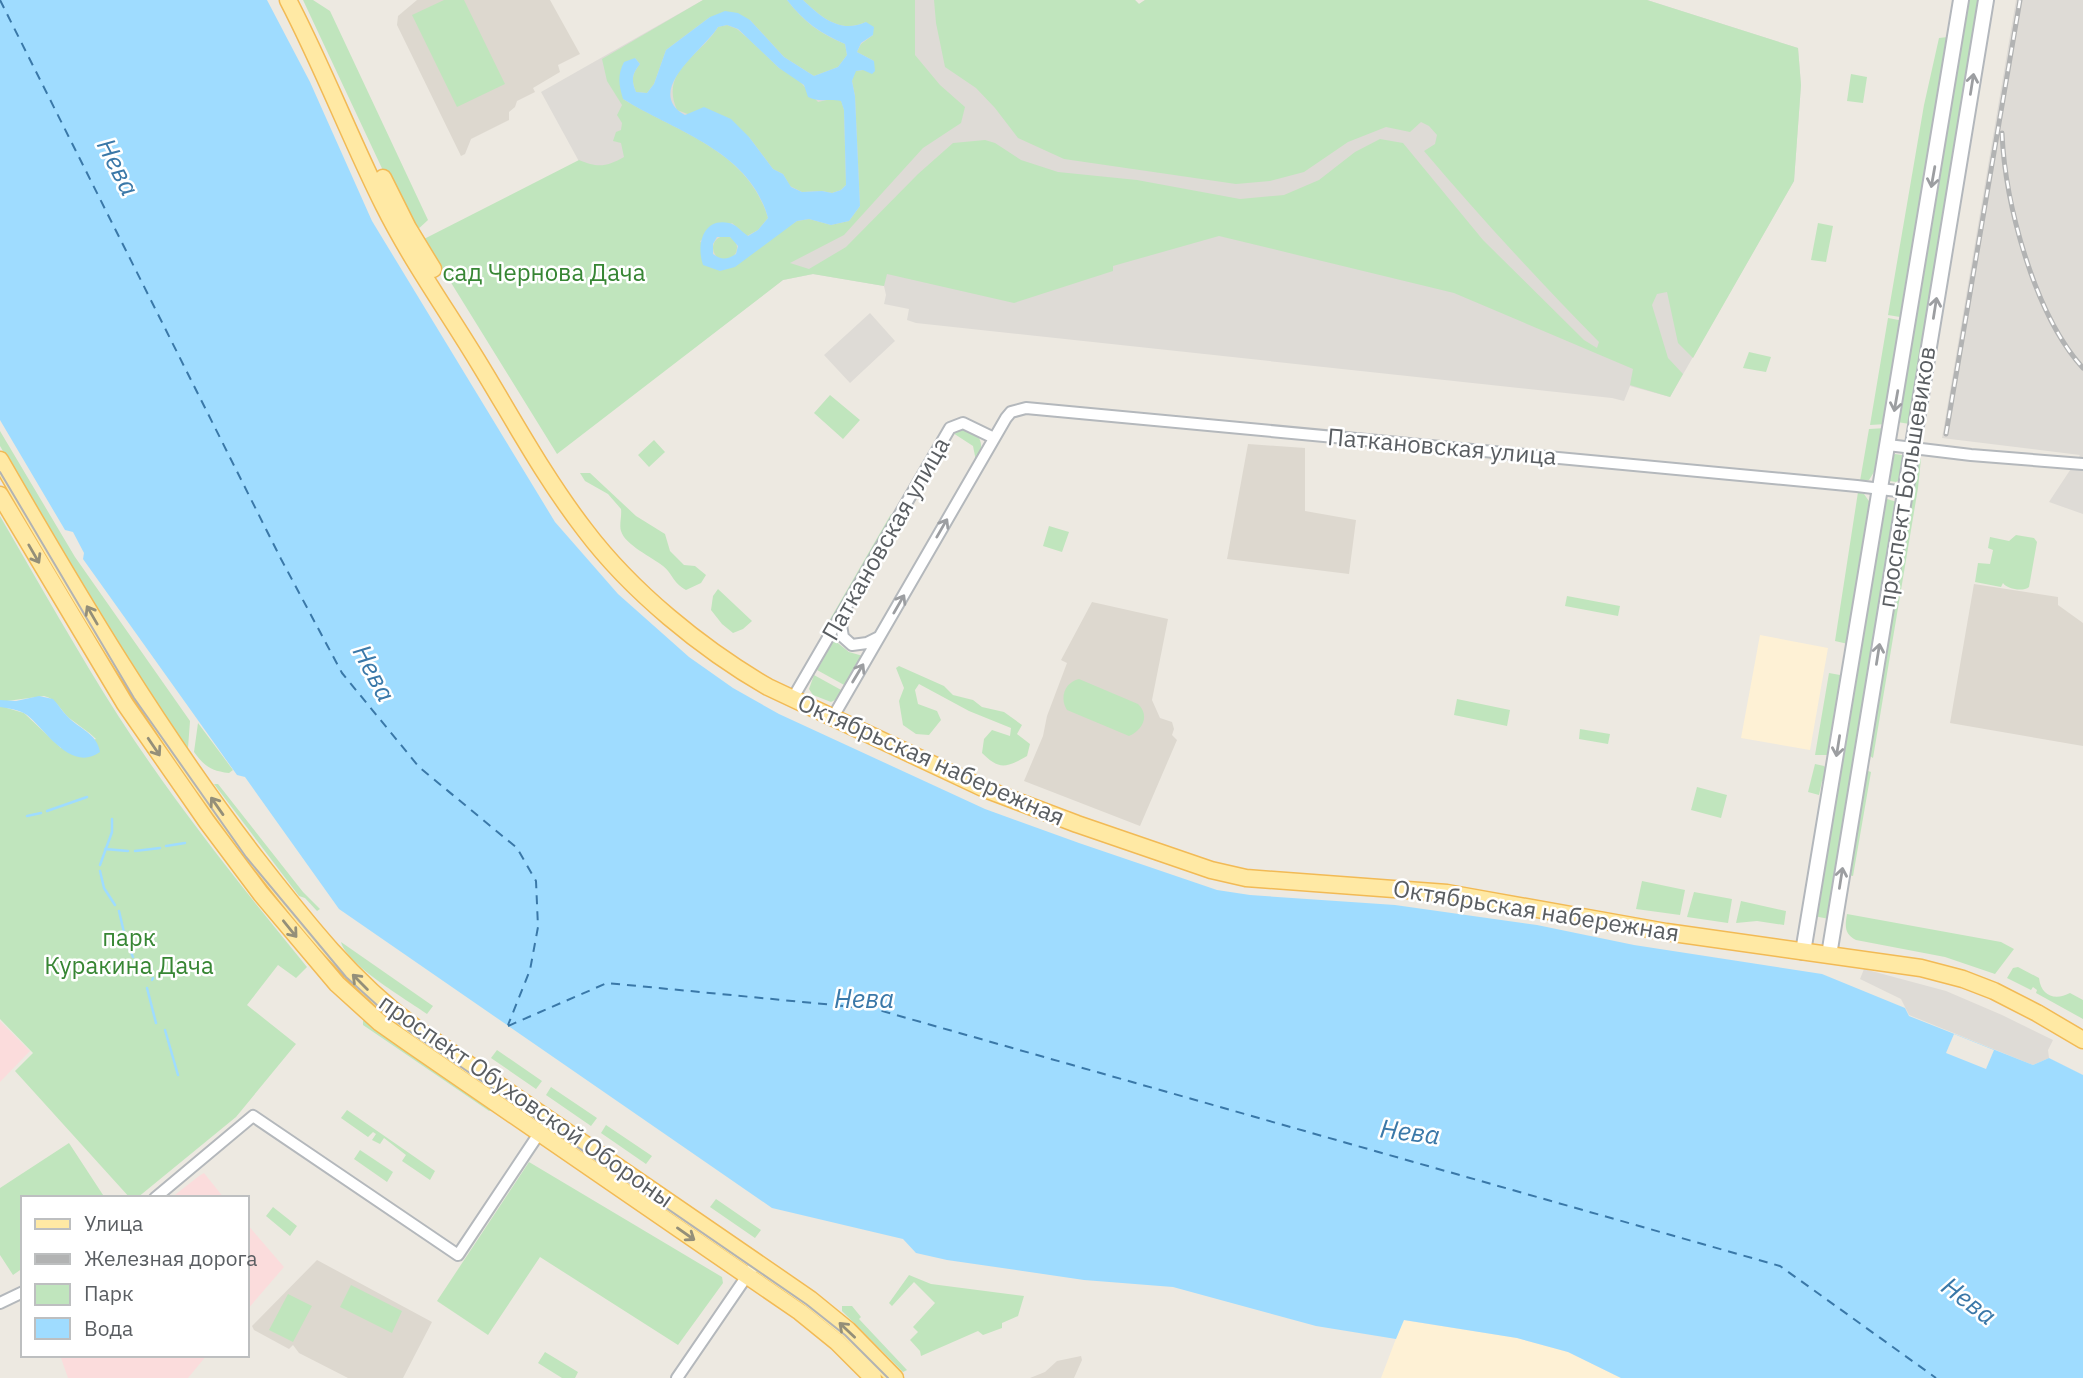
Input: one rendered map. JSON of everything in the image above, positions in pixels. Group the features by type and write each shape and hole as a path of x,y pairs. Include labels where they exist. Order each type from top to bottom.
{"main road":[{"name":"Октябрьская набережная","path":"288,0 382,202 406,247 586,532 635,586 718,657 768,687 1028,796 1139,836 1232,865 1460,884 1804,947 1921,958 1966,970 2028,997 2083,1029"},
{"name":"Октябрьская набережная","path":"299,0 408,228 573,497 619,555 687,618 741,660 835,713"},
{"name":"проспект Большевиков","path":"1804,947 1961,0"},
{"name":"проспект Большевиков","path":"1830,950 1986,0"},
{"name":"проспект Обуховской Обороны","path":"0,460 141,697 237,834 360,983 391,1010 829,1313 895,1378"},
{"name":"проспект Обуховской Обороны","path":"0,495 125,704 207,822 300,942 346,993 380,1023 818,1326 873,1378"},
{"name":"Октябрьская набережная","path":"1830,950 1963,979 2037,1013 2083,1040"}],"street":[{"name":"Паткановская улица","path":"835,713 994,438 1011,412 1026,408 1905,492"},
{"name":"Паткановская улица","path":"797,691 950,428 963,423 994,438"},
{"path":"1888,445 2083,464"},
{"path":"840,619 843,636 852,645 867,643 879,637"},
{"path":"157,1196 253,1116 458,1255 549,1119"},
{"path":"677,1378 756,1262"},
{"path":"0,1303 21,1293"}],"shaded area":[{"path":"417,0 550,0 580,54 558,65 560,72 533,88 535,92 517,101 509,112 509,120 471,139 465,154 461,156 397,25 398,16"},
{"path":"703,0 1135,0 1139,4 1145,0 1647,0 1798,48 1801,85 1794,181 1670,397 1630,386 1624,401 916,323 907,320 909,309 884,304 884,286 813,274 783,280 685,355 541,92"},
{"path":"2016,0 2083,0 2083,514 2049,502 2080,455 1942,438"},
{"path":"870,313 895,341 850,383 824,355"},
{"path":"1248,444 1305,448 1305,511 1356,520 1349,574 1227,559"},
{"path":"1974,584 2058,597 2058,605 2083,623 2083,746 1950,723"},
{"path":"1092,602 1168,619 1152,700 1160,718 1172,722 1172,735 1177,740 1140,826 1024,781 1043,736 1047,716 1067,663 1061,660"},
{"path":"1760,635 1828,648 1810,750 1741,738"},
{"path":"1864,969 1946,991 2002,1015 2053,1040 2048,1050 2049,1058 2033,1065 1909,1015 1901,999 1860,979"},
{"path":"0,1021 30,1051 0,1082"},
{"path":"204,1173 222,1196 174,1196"},
{"path":"248,1225 284,1267 248,1309"},
{"path":"317,1260 432,1322 403,1378 348,1378 299,1353 293,1345 289,1349 254,1330 252,1326"},
{"path":"1403,1320 1517,1338 1568,1352 1621,1378 1381,1378"},
{"path":"1081,1356 1082,1360 1074,1378 1030,1378 1045,1372 1057,1361"},
{"path":"61,1357 205,1357 188,1378 68,1378"}],"green space":[{"path":"303,0 313,0 330,11 428,220 415,232 394,194"},
{"path":"444,0 464,0 505,84 457,107 412,15"},
{"name":"сад Чернова Дача","path":"703,0 787,0 813,26 845,44 847,55 838,67 814,76 784,57 750,20 710,17 666,50 654,84 647,93 636,92 634,88 633,77 640,64 635,58 623,99 708,145 728,159 758,195 768,218 758,230 747,236 732,223 700,241 720,271 797,221 809,219 831,225 849,221 860,206 852,81 855,71 863,70 874,61 857,52 861,44 873,35 866,22 839,25 824,18 803,0 915,0 915,55 940,85 965,107 961,123 923,148 844,235 790,263 809,269 846,247 918,174 953,143 985,140 995,143 1021,160 1058,172 1137,180 1240,199 1284,195 1319,180 1355,152 1380,139 1403,143 1483,240 1584,340 1597,348 1599,342 1466,200 1424,151 1435,144 1437,135 1429,126 1421,122 1410,132 1386,127 1348,142 1304,172 1270,181 1236,184 1064,159 1018,138 976,88 945,67 934,0 1135,0 1139,4 1145,0 1647,0 1798,48 1801,85 1794,181 1693,358 1678,343 1667,292 1657,294 1652,305 1668,358 1683,374 1670,397 1630,385 1633,369 1454,293 1219,236 1113,266 1113,271 1014,303 887,274 884,286 813,274 783,280 557,454 424,239 579,160 602,165 624,157 621,143 613,141 616,132 621,130 622,123 617,115 622,105 607,81 602,59"},
{"path":"1969,0 1979,0 1910,424 1897,422"},
{"path":"727,25 737,29 779,68 796,77 818,102 841,100 844,110 846,185 841,190 832,193 802,192 790,186 783,174 773,169 749,137 677,110 673,96 678,74 718,27"},
{"path":"1948,37 1909,286 1905,286 1900,317 1888,315 1924,105 1939,38"},
{"path":"1851,74 1867,77 1863,103 1847,101"},
{"path":"1818,223 1833,226 1826,262 1811,260"},
{"path":"725,236 736,243 737,248 730,259 725,260 714,253 713,248 720,237"},
{"path":"1888,318 1904,321 1886,424 1870,425"},
{"path":"1749,352 1771,357 1766,372 1743,368"},
{"path":"830,395 860,420 843,439 814,413"},
{"path":"964,428 980,440 981,449 976,461 973,446 953,433"},
{"path":"1886,428 1879,464 1869,480 1860,481 1869,429"},
{"path":"0,431 75,557 190,721 188,748 185,750 149,697 0,446"},
{"path":"654,440 665,452 649,467 638,455"},
{"path":"1895,454 1904,458 1900,479 1896,482 1890,481 1889,475 1890,463"},
{"path":"1921,459 1873,758 1867,754 1916,463"},
{"path":"580,473 590,473 636,516 665,534 670,551 684,565 695,566 706,575 701,583 686,590 663,566 628,541 620,529 621,509 608,494 585,481"},
{"path":"1858,492 1864,494 1871,504 1848,644 1835,641"},
{"path":"1887,499 1897,502 1829,919 1814,916 1884,502"},
{"path":"891,514 894,517 833,622 829,621"},
{"name":"парк Куракина Дача","path":"0,516 88,667 141,750 210,845 307,967 296,978 278,965 247,1005 296,1044 236,1117 139,1196 128,1196 15,1071 33,1053 0,1019","holes":["44,696 55,702 69,718 96,739 61,748 24,713 7,708 7,701"]},
{"path":"1049,526 1069,532 1062,552 1043,546"},
{"path":"2016,535 2034,538 2037,542 2029,587 2019,590 2003,583 2001,587 1975,582 1978,563 1990,564 1993,550 1988,548 1990,537 2009,541"},
{"path":"718,589 752,621 743,629 733,633 711,610 713,596"},
{"path":"1567,596 1620,606 1618,616 1565,606"},
{"path":"834,640 849,652 863,656 846,686 817,670"},
{"path":"899,666 944,686 953,695 973,700 982,707 1004,712 1022,725 1017,734 1030,744 1027,756 1008,765 993,762 982,753 984,739 992,730 1010,736 1011,728 969,711 919,684 915,690 918,704 937,711 941,720 929,735 916,734 903,725 899,701 904,688 896,668"},
{"path":"1829,673 1842,678 1830,755 1815,755"},
{"path":"814,675 843,691 839,698 831,702 813,695 809,689"},
{"path":"1079,679 1138,704 1144,713 1141,726 1129,736 1067,710 1065,691 1070,683"},
{"path":"1457,699 1510,710 1507,726 1454,715"},
{"path":"198,723 233,770 229,773 208,767 194,752"},
{"path":"1580,729 1610,734 1608,744 1579,739"},
{"path":"1815,764 1828,770 1819,795 1808,792"},
{"path":"1865,770 1871,772 1853,876 1848,875"},
{"path":"214,784 218,784 303,892 320,909 317,911 305,898 299,896"},
{"path":"1697,787 1727,795 1721,818 1691,810"},
{"path":"1642,881 1685,890 1680,915 1636,909"},
{"path":"1694,892 1732,899 1728,923 1687,917"},
{"path":"1741,901 1786,911 1784,925 1757,921 1736,923"},
{"path":"1847,914 2001,942 2014,949 1995,974 1945,957 1856,940 1846,929"},
{"path":"341,942 433,1006 427,1014 365,971"},
{"path":"2018,967 2039,978 2046,993 2059,997 2070,993 2083,1000 2083,1019 2036,993 2037,990 2033,987 2031,990 2007,978 2013,968"},
{"path":"363,1021 492,1110 489,1111 363,1025"},
{"path":"497,1050 542,1081 536,1089 491,1058"},
{"path":"551,1087 597,1118 591,1126 546,1095"},
{"path":"347,1110 435,1171 430,1180 402,1161 406,1155 384,1138 380,1144 372,1140 376,1134 373,1132 368,1137 341,1118"},
{"path":"606,1125 652,1156 646,1164 601,1133"},
{"path":"69,1143 104,1196 21,1196 21,1269 13,1275 0,1255 0,1188"},
{"path":"360,1150 393,1172 387,1182 354,1159"},
{"path":"529,1162 722,1277 723,1283 678,1345 540,1257 488,1335 437,1301"},
{"path":"716,1199 761,1230 755,1238 710,1207"},
{"path":"273,1207 297,1226 290,1236 266,1216"},
{"path":"909,1275 931,1284 1024,1296 1018,1316 1002,1323 1002,1328 983,1335 978,1331 921,1356 910,1340 918,1332 913,1327 935,1303 914,1282 892,1306 889,1303"},
{"path":"351,1285 402,1311 392,1333 340,1307"},
{"path":"288,1294 312,1306 293,1342 269,1330"},
{"path":"842,1306 852,1306 861,1317 859,1319 907,1370 903,1372 842,1311"},
{"path":"545,1352 578,1372 575,1378 562,1378 538,1363"}],"water":[{"name":"Нева","path":"0,0 267,0 310,82 372,221 555,522 618,594 689,657 733,688 779,714 985,809 1217,890 1250,895 1395,905 1537,925 1634,945 1822,974 1905,1008 1909,1016 2033,1065 2049,1058 2083,1075 2083,1378 1621,1378 1568,1352 1517,1338 1404,1320 1396,1339 1316,1326 1173,1287 1084,1280 947,1260 916,1253 903,1239 772,1208 339,909 245,777 237,775 83,559 84,553 73,532 65,530 0,420"},
{"path":"787,0 803,0 824,18 839,25 866,22 874,27 873,35 861,43 857,52 874,61 875,71 872,74 863,70 856,71 852,81 860,206 849,221 831,225 809,219 797,221 735,267 720,271 703,265 700,249 704,234 713,224 720,222 734,225 748,236 758,230 768,218 759,195 745,176 709,146 623,99 620,72 624,62 635,58 640,64 633,77 634,88 636,92 647,93 654,84 666,50 710,17 725,11 738,13 750,20 784,57 814,76 838,67 847,55 845,44 813,26","holes":["727,25 738,29 779,68 804,85 808,97 841,101 844,110 846,185 841,190 832,193 802,192 791,187 783,174 773,169 749,137 731,119 704,107 685,115 674,105 670,94 673,82 718,27","717,237 730,237 738,246 736,254 724,258 713,254 713,244"]},
{"path":"39,696 53,699 67,716 95,740 100,752 89,757 69,753 27,715 0,707 0,700 16,701"}],"pier":[{"path":"1954,1034 1994,1050 1986,1069 1946,1053"}],"waterway":[{"path":"47,811 87,797"},
{"path":"27,816 41,813"},
{"path":"100,865 112,832 112,819"},
{"path":"166,846 185,843"},
{"path":"135,851 160,848"},
{"path":"105,849 128,851"},
{"path":"100,871 104,888 115,905"},
{"path":"119,911 133,957"},
{"path":"139,962 149,971"},
{"path":"147,988 156,1023"},
{"path":"165,1030 178,1075"}],"ferry route":[{"path":"0,0 281,559 342,673 419,767 517,848 536,881 538,927 530,970 508,1025"},
{"path":"508,1026 607,983 875,1009 1780,1266 1936,1378"}],"tram line":[{"path":"0,472 134,698 246,857 346,977 416,1036 806,1304 845,1335 888,1378"}],"railway":[{"path":"1946,434 2020,0"},
{"path":"2002,133 2004,161 2016,225 2037,290 2066,346 2083,368"}]}
